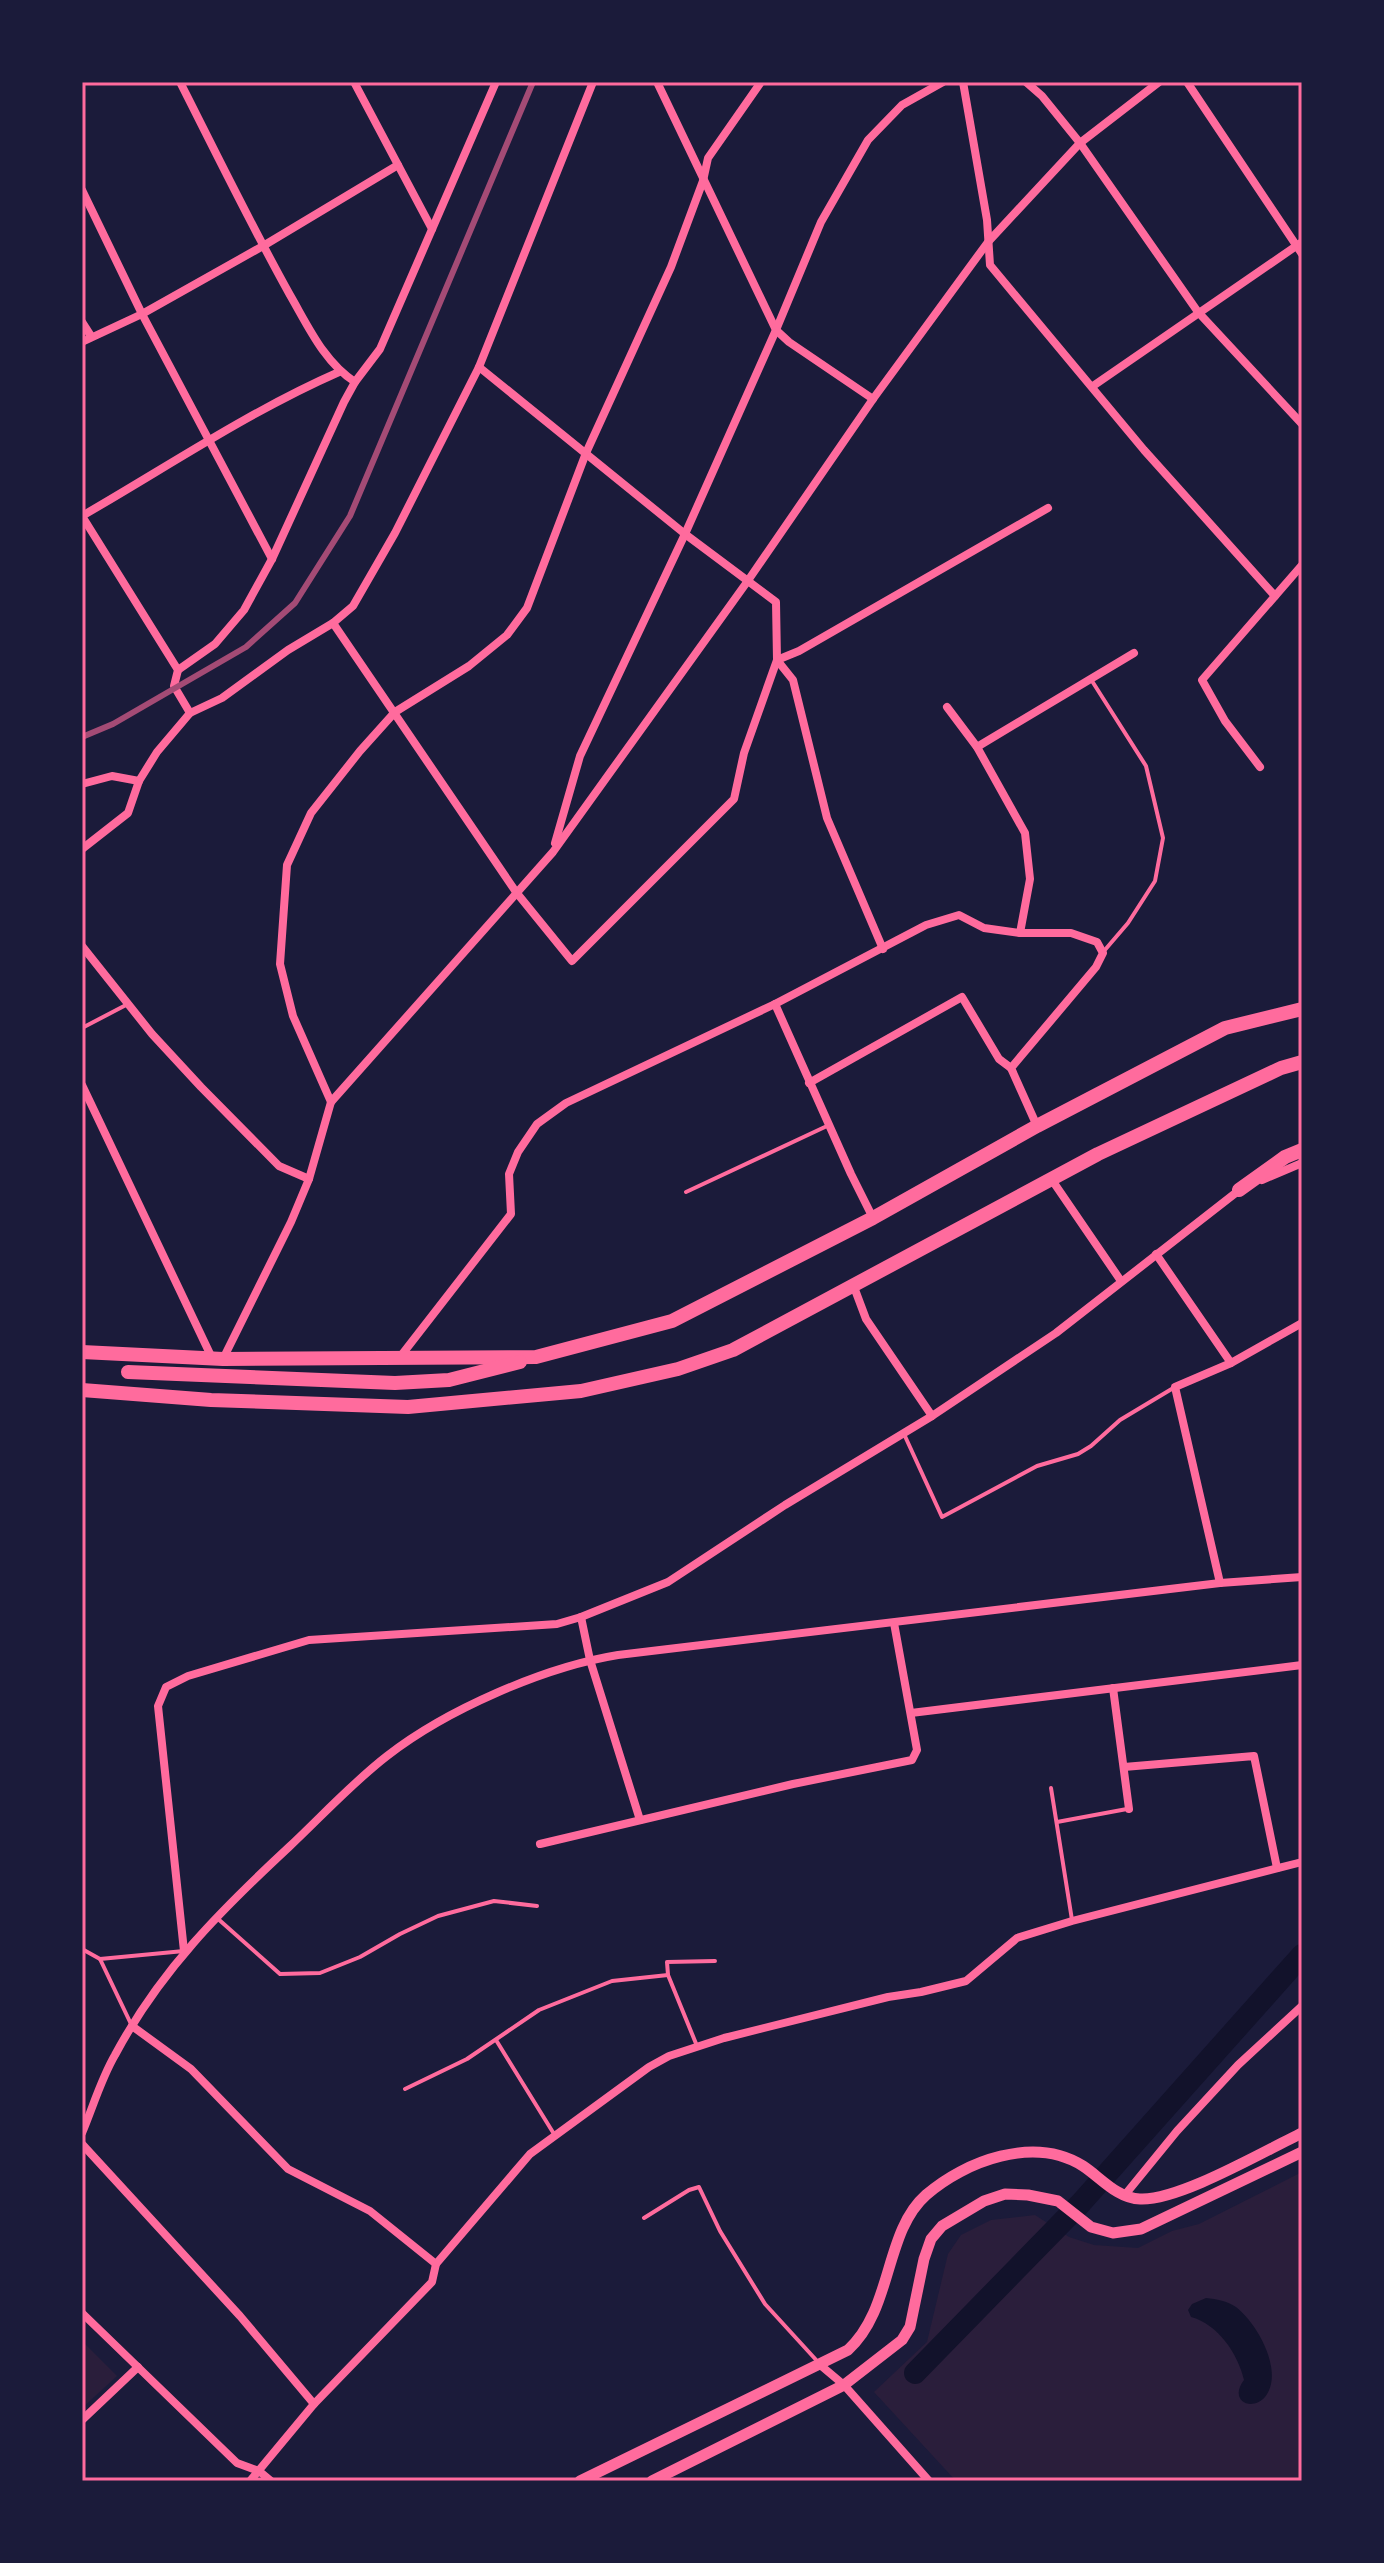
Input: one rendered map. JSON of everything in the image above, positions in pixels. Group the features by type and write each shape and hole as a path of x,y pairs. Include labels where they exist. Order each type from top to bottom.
{"main road":[{"path":"128,1372 395,1383 449,1380 672,1321 873,1218 1037,1126 1225,1028 1301,1007"},
{"path":"82,1390 211,1400 408,1407 581,1391 678,1369 733,1350 1112,1147 1281,1068 1302,1062"},
{"path":"1239,1190 1285,1157 1302,1150"},
{"path":"82,1352 218,1359 536,1357"}],"street":[{"path":"180,82 263,246 320,347 339,372 355,382"},
{"path":"354,82 432,229"},
{"path":"190,713 174,686 178,670 215,644 225,633 244,610 272,559 355,382 380,349 496,82"},
{"path":"82,849 128,813 139,781 157,752 190,713 222,698 288,650 333,623 353,606 395,533 479,367 593,82"},
{"path":"657,82 776,330 873,399"},
{"path":"331,1102 293,1016 280,964 287,865 311,813 395,712 469,666 507,635 527,608 586,453 671,267 703,181 708,158 761,82"},
{"path":"553,852 580,756 685,534 821,222 868,140 902,105 943,82"},
{"path":"963,82 987,220 990,265 1144,450 1275,596"},
{"path":"1026,82 1042,96 1080,143 1198,312 1302,424"},
{"path":"218,1359 291,1222 309,1179 331,1102 553,852 747,582 873,399 988,242 1080,143 1159,82"},
{"path":"1093,386 1198,312 1300,247 1187,82"},
{"path":"82,342 142,314 398,165"},
{"path":"82,190 142,314 272,559"},
{"path":"82,322 91,336"},
{"path":"333,623 516,892 572,961 734,799 744,753 777,660 776,602 685,534 479,367"},
{"path":"178,670 82,516 210,440 339,372"},
{"path":"777,660 799,651 1048,508"},
{"path":"1260,767 1225,721 1202,680 1302,565"},
{"path":"977,747 1092,681 1134,653"},
{"path":"777,660 793,680 827,818 883,949"},
{"path":"947,707 977,747 1025,833 1030,879 1020,933"},
{"path":"82,784 112,776 139,781"},
{"path":"399,1358 511,1214 509,1174 518,1152 537,1124 566,1103 775,1004 926,925 959,915 984,928 1020,933 1071,933 1097,942 1103,953 1096,967 1011,1068"},
{"path":"82,946 201,1087 279,1166 309,1179"},
{"path":"809,1083 962,997 999,1059 1011,1068 1037,1126"},
{"path":"775,1004 873,1218"},
{"path":"82,1085 218,1359"},
{"path":"184,1951 158,1706 166,1687 188,1676 309,1640 557,1624 668,1582 785,1505 904,1434 1056,1333 1239,1190 1302,1163"},
{"path":"1052,1180 1121,1281"},
{"path":"1156,1254 1231,1363"},
{"path":"854,1287 866,1319 932,1416"},
{"path":"1220,1583 1175,1387 1231,1363 1302,1323"},
{"path":"82,2133 113,2057 132,2026 184,1951 215,1917 387,1756 451,1716 502,1692 590,1660 988,1610 1220,1583 1302,1577"},
{"path":"581,1617 590,1660 640,1820"},
{"path":"540,1844 793,1784 912,1760 917,1750 894,1623"},
{"path":"911,1713 1302,1665"},
{"path":"1113,1688 1129,1809"},
{"path":"1124,1767 1254,1756 1277,1868"},
{"path":"250,2481 314,2404 432,2282 436,2264 530,2154 649,2067 669,2056 724,2038 873,2000 966,1981 1017,1938 1302,1862"},
{"path":"1124,2196 1177,2131 1238,2065 1302,2006"},
{"path":"132,2026 191,2069 288,2169 370,2211 436,2264"},
{"path":"580,2481 848,2350 860,2339 873,2318 899,2238 915,2209 924,2197 955,2173 1018,2152 1040,2152 1080,2164 1124,2196 1137,2200 1160,2198 1302,2133"},
{"path":"82,2144 240,2316 314,2404"},
{"path":"652,2481 844,2385 902,2340 910,2327 931,2239 942,2226 984,2201 1005,2194 1028,2195 1058,2201 1091,2227 1113,2233 1141,2229 1302,2152"},
{"path":"82,2313 237,2463 259,2471 271,2481"},
{"path":"819,2364 844,2385 929,2481"},
{"path":"82,2420 138,2367"}],"lane":[{"path":"1092,681 1146,766 1163,838 1155,881 1128,923 1103,953"},
{"path":"82,1028 128,1004"},
{"path":"686,1192 829,1125"},
{"path":"904,1434 942,1517 1037,1466 1078,1454 1120,1420 1175,1387"},
{"path":"1051,1788 1072,1921"},
{"path":"1056,1822 1129,1809"},
{"path":"215,1917 280,1974 320,1973 360,1957 438,1916 494,1901 537,1906"},
{"path":"82,1949 100,1959 184,1951"},
{"path":"100,1959 132,2026"},
{"path":"698,2048 668,1975 667,1962 715,1961"},
{"path":"405,2089 467,2059 539,2010 612,1981 668,1975"},
{"path":"496,2040 555,2136"},
{"path":"644,2218 699,2187 720,2231 765,2304 819,2364"}],"shaded area":[{"path":"1302,2172 1302,2481 956,2481 874,2392 927,2342 948,2254 961,2235 991,2220 1035,2215 1069,2237 1094,2245 1138,2248 1172,2231 1199,2224"},
{"path":"1206,2298 1236,2307 1252,2324 1266,2349 1272,2375 1270,2387 1265,2397 1254,2404 1240,2399 1240,2387 1244,2380 1232,2350 1210,2326 1191,2317 1188,2310 1192,2304"},
{"path":"82,2341 117,2376 82,2408"}],"waterway":[{"path":"915,2373 1080,2204 1302,1955"}],"railway":[{"path":"82,737 113,724 246,647 295,603 350,516 533,82"}]}
